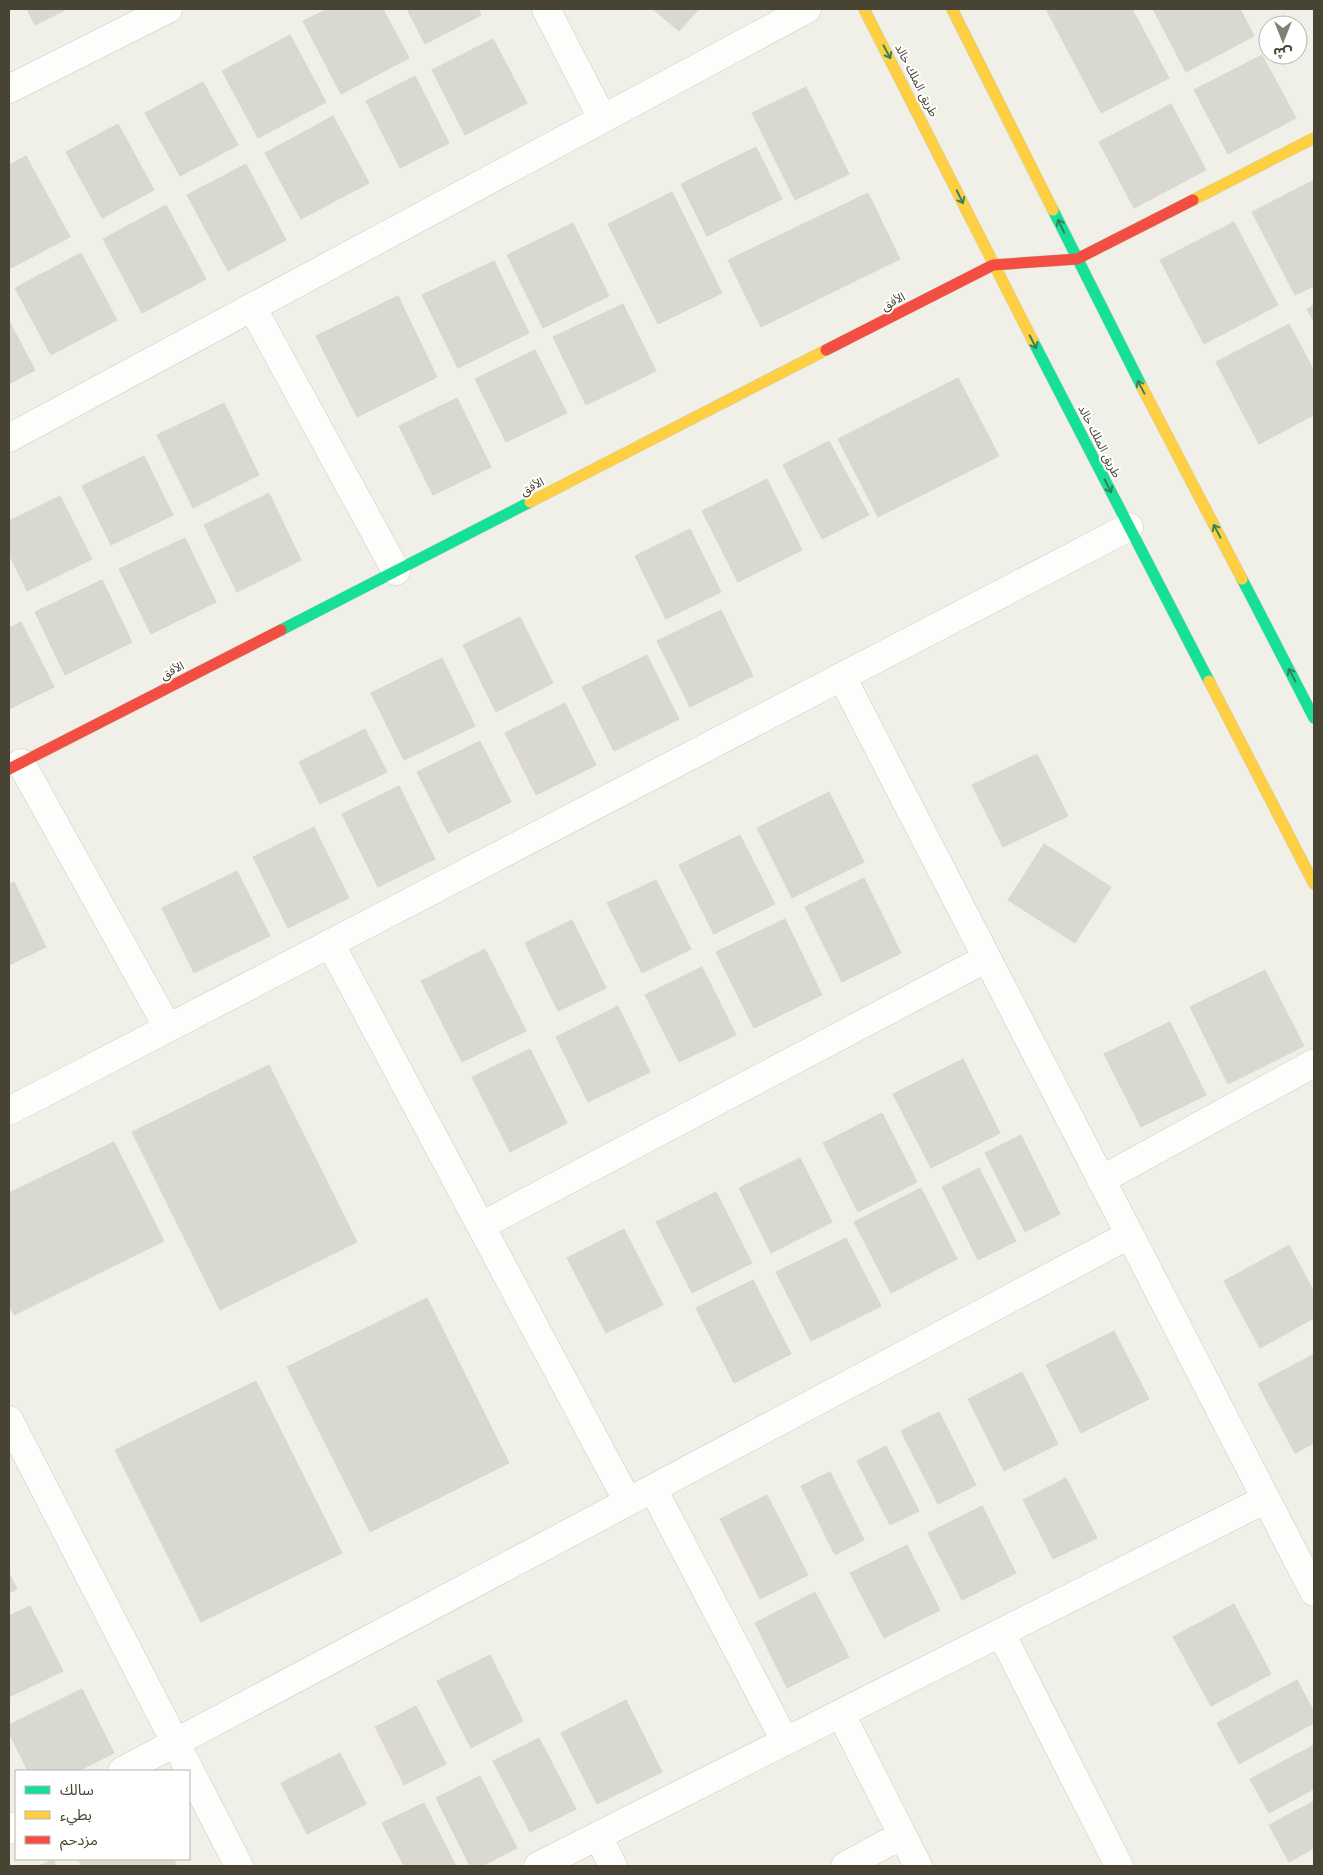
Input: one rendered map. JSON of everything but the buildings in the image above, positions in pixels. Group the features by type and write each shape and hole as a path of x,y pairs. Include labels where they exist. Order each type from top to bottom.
{"main road":[{"name":"طريق الملك خالد","path":"864,9 993,265 1314,884"},
{"path":"952,9 1133,370 1314,718"},
{"path":"1077,258 1314,138"},
{"name":"الأفق","path":"15,766 993,265 1077,258"}],"street":[{"path":"9,89 168,9"},
{"path":"546,9 602,118"},
{"path":"9,438 807,9"},
{"path":"252,307 396,571"},
{"path":"9,1111 1129,527"},
{"path":"842,677 1314,1592"},
{"path":"15,766 168,1028"},
{"path":"330,943 628,1502"},
{"path":"481,1226 987,958"},
{"path":"1101,1180 1314,1063"},
{"path":"124,1770 176,1744 1129,1234"},
{"path":"9,1420 189,1770"},
{"path":"653,1489 785,1742"},
{"path":"538,1866 1266,1499"},
{"path":"1001,1633 1119,1866"},
{"path":"841,1714 918,1866"},
{"path":"190,1771 239,1866"},
{"path":"845,1866 902,1835"},
{"path":"598,1836 612,1866"}],"traffic: fast":[{"path":"1053,210 1142,387"},
{"path":"1033,341 1209,681"},
{"path":"281,630 530,502"},
{"path":"1242,579 1314,718"}],"traffic: slow":[{"path":"864,9 1033,341"},
{"path":"952,9 1053,210"},
{"path":"1193,200 1314,138"},
{"path":"530,502 826,350"},
{"path":"1142,387 1242,579"},
{"path":"1209,681 1314,884"}],"traffic: jam":[{"path":"826,350 993,265 1077,259 1193,200"},
{"path":"9,769 281,630"}]}
